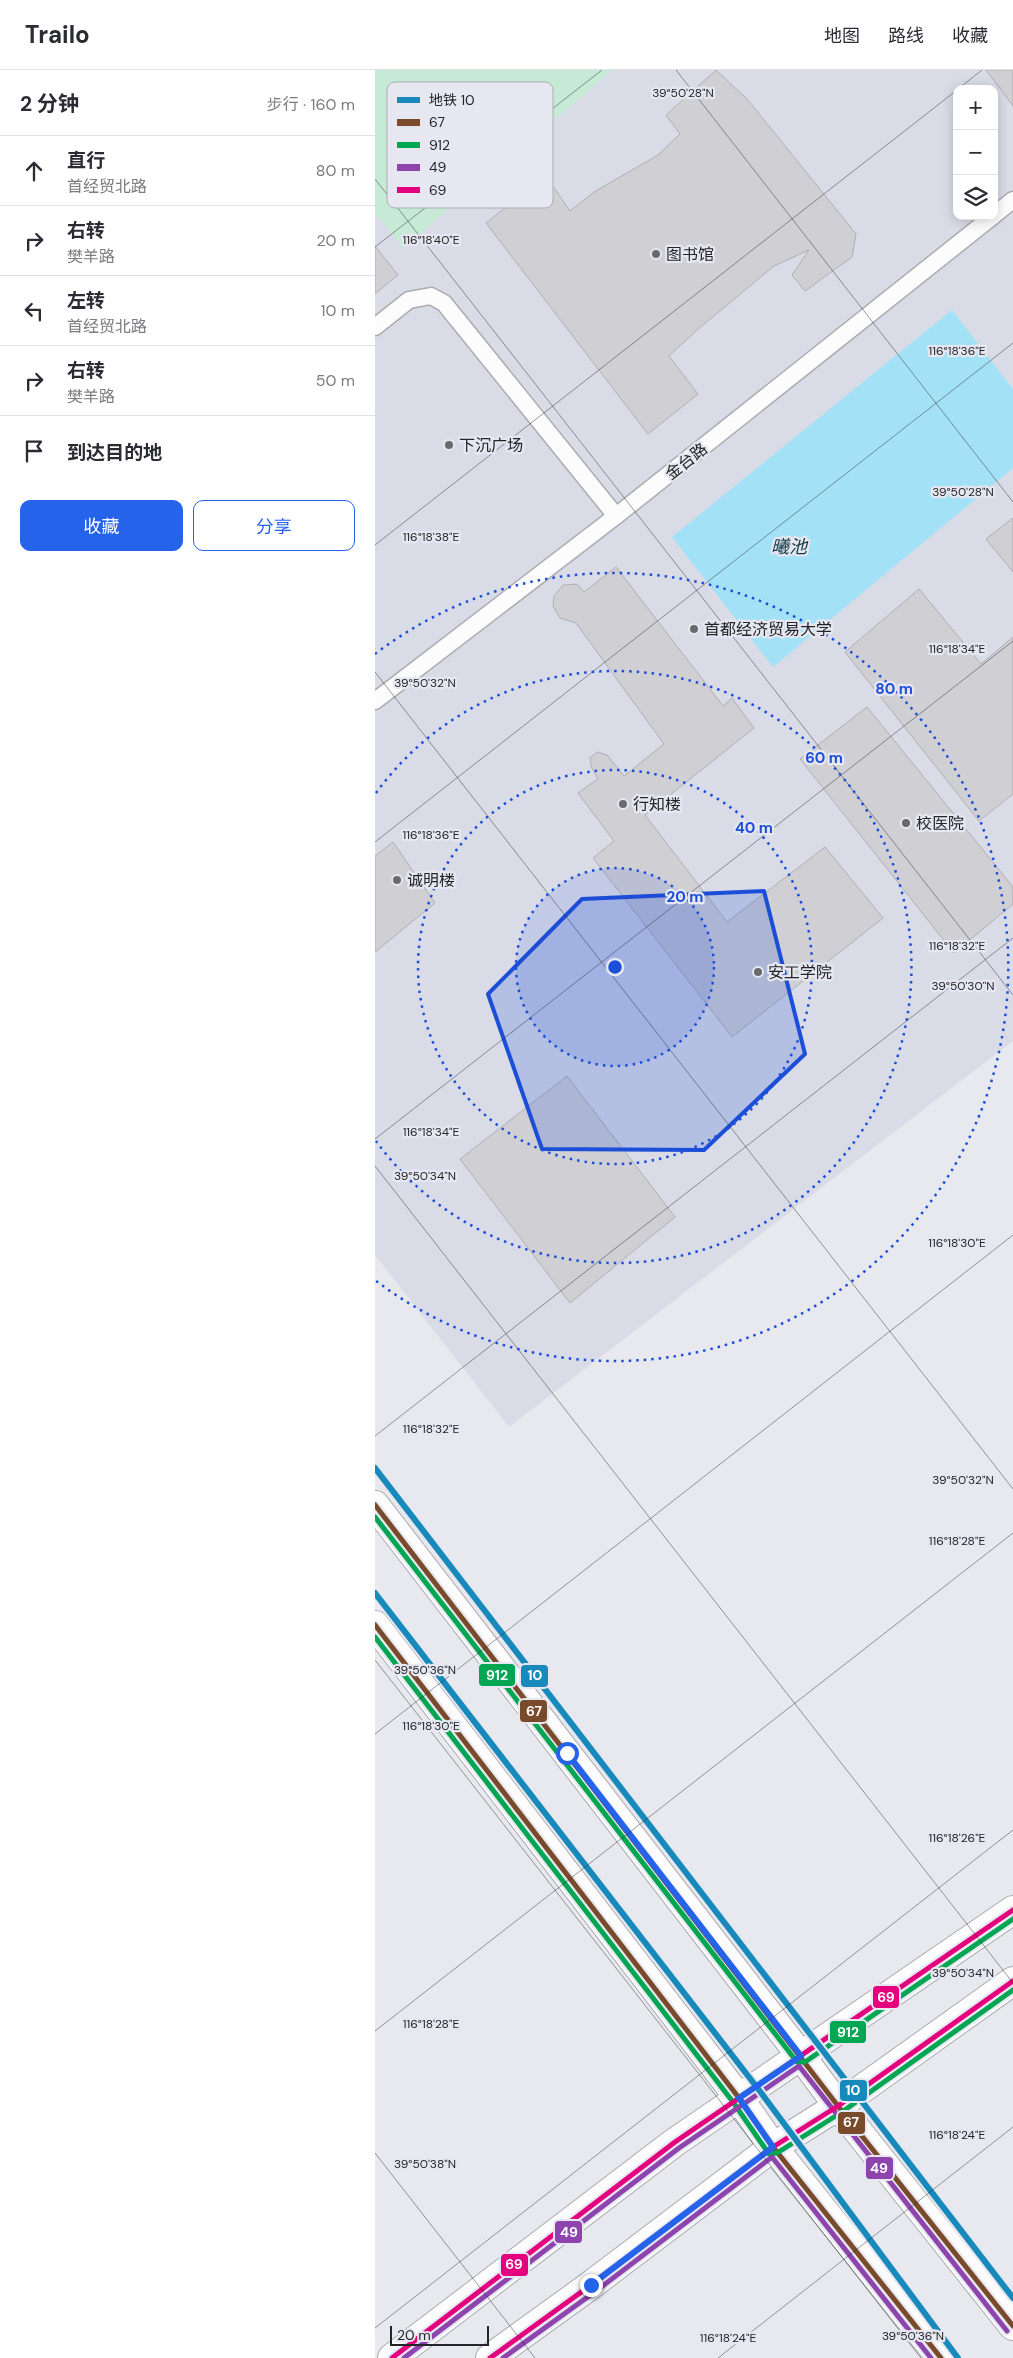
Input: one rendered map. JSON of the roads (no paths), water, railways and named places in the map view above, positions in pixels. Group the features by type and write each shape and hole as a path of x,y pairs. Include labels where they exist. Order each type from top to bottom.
{"street":[{"path":"375,1505 838,2106 1013,2326"},
{"path":"375,1625 739,2098 773,2147 941,2358"},
{"path":"392,2358 675,2142 1013,1910"},
{"path":"490,2358 591,2285 773,2147 838,2106 1013,1981"}],"lane":[{"name":"金台路","path":"998,213 1013,200"},
{"name":"金台路","path":"375,701 616,516 989,220"},
{"path":"375,328 409,300 431,296 444,303 616,516"}],"water":[{"name":"曦池","path":"952,310 1013,389 1013,468 773,667 672,537"}],"metro line":[{"name":"10","path":"375,1468 1013,2298"},
{"name":"10","path":"375,1593 759,2090 958,2358"}],"place":[{"name":"图书馆","path":"656,254"},
{"name":"下沉广场","path":"449,445"},
{"name":"首都经济贸易大学","path":"694,629"},
{"name":"行知楼","path":"623,804"},
{"name":"校医院","path":"906,823"},
{"name":"诚明楼","path":"397,880"},
{"name":"安工学院","path":"758,972"}]}
